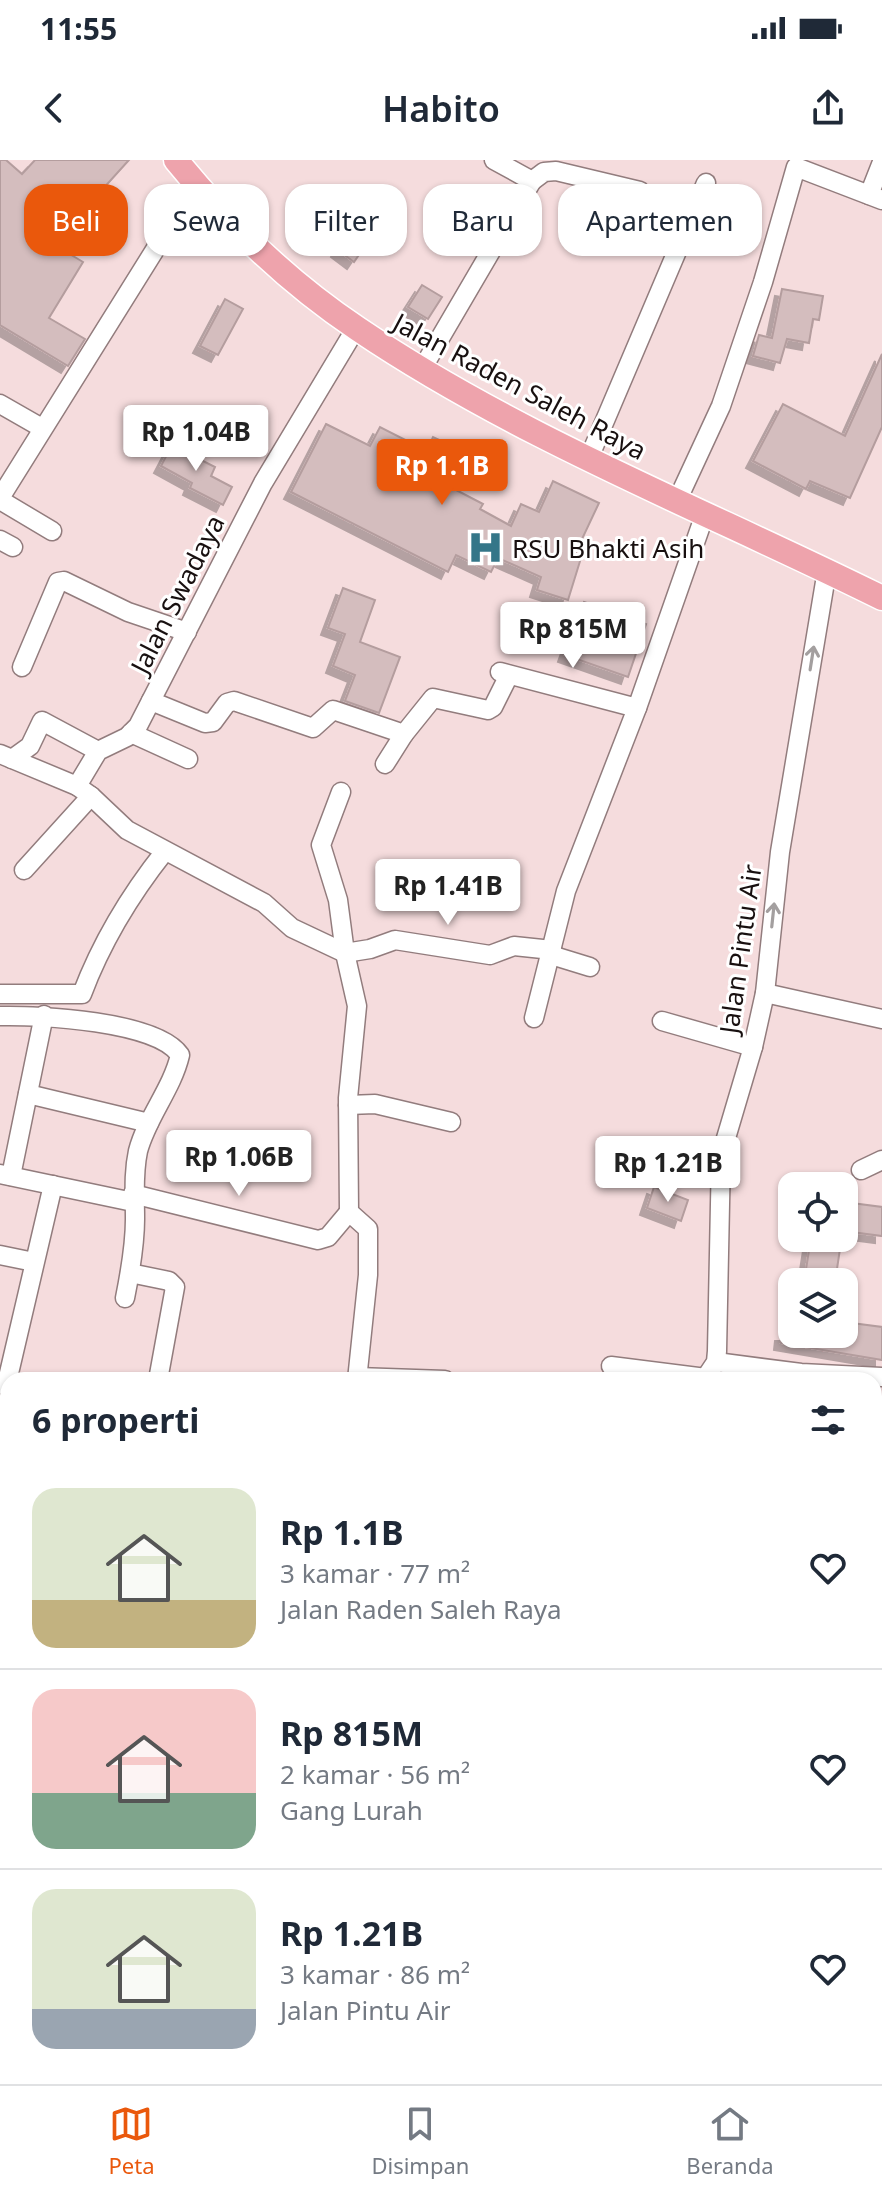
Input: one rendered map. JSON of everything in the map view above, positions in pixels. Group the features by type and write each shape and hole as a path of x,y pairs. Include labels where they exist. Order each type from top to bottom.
{"main road":[{"name":"Jalan Raden Saleh Raya","path":"176,160 196,184"},
{"name":"Jalan Raden Saleh Raya","path":"266,256 356,328 422,369 589,458 882,598"}],"street":[{"path":"494,160 532,181"},
{"path":"677,501 721,406 763,282 796,167 875,198 882,162"},
{"path":"422,369 532,181 544,172 556,171 611,184"},
{"path":"589,458 706,183"},
{"path":"52,531 0,499 151,256"},
{"name":"Jalan Swadaya","path":"98,751 138,726 263,483 356,328"},
{"path":"0,404 42,428"},
{"path":"534,1018 566,891 637,708 705,514"},
{"name":"Jalan Pintu Air","path":"709,1372 719,1309 721,1155 753,1047 765,993 780,852 827,570"},
{"path":"22,667 58,582 64,581 128,612 187,632"},
{"path":"385,764 433,698 488,710 493,707 504,673 637,708"},
{"path":"151,701 205,723 213,722 227,703 234,701 313,728 333,710 404,734"},
{"path":"6,757 30,746 42,721 98,751 84,791 24,870"},
{"path":"131,733 188,759"},
{"path":"6,757 84,791 127,830 264,903 292,928 345,953 370,949 395,940 490,955 514,946 551,953 590,967"},
{"path":"44,1015 28,1094 5,1175 133,1198 318,1240 328,1237 349,1212 348,1105 357,1023 357,1006 345,953 338,900 321,845 341,792"},
{"path":"0,994 82,994 108,934 133,891 165,851"},
{"path":"765,993 882,1019"},
{"path":"0,1016 44,1015 121,1028 153,1036 174,1047 180,1055 138,1151 133,1198 135,1218 125,1298"},
{"path":"662,1021 753,1047"},
{"path":"28,1094 149,1123"},
{"path":"348,1105 375,1104 451,1122"},
{"path":"861,1170 882,1160"},
{"path":"9,1372 53,1185"},
{"path":"349,1212 368,1229 368,1275 358,1372"},
{"path":"0,1255 34,1262"},
{"path":"130,1273 169,1281 175,1287 159,1372"},
{"path":"611,1366 695,1372"}],"building":[{"path":"0,160 6,160 22,174 35,160 129,160 107,184 24,184 24,256 73,256 83,262 49,318 85,339 68,366 0,325"},
{"path":"422,285 442,297 428,319 408,307"},
{"path":"782,289 823,296 819,320 813,319 809,343 787,339 780,363 753,356 759,335 772,338"},
{"path":"225,299 243,309 218,355 200,346"},
{"path":"882,354 882,427 850,498 810,481 806,489 753,461 783,404 845,436"},
{"name":"RSU Bhakti Asih","path":"326,424 370,446 380,427 427,451 433,437 472,455 456,490 483,504 480,509 511,526 521,504 539,512 553,481 599,503 574,556 581,558 568,600 537,590 541,577 498,558 491,572 456,555 448,572 291,492"},
{"path":"174,441 191,450 189,454 215,467 211,476 232,487 223,505 190,488 192,483 161,466"},
{"path":"343,588 375,600 360,642 400,657 379,713 345,701 355,675 333,666 345,634 328,628"},
{"path":"584,602 646,624 628,677 565,655"},
{"path":"654,1187 688,1200 681,1221 647,1208"},
{"path":"858,1204 882,1207 882,1236 858,1233"},
{"path":"809,1252 840,1252 837,1268 806,1268"},
{"path":"858,1324 882,1327 882,1360 811,1348 858,1348"}],"place":[{"name":"RSU Bhakti Asih","path":"486,548"}]}
